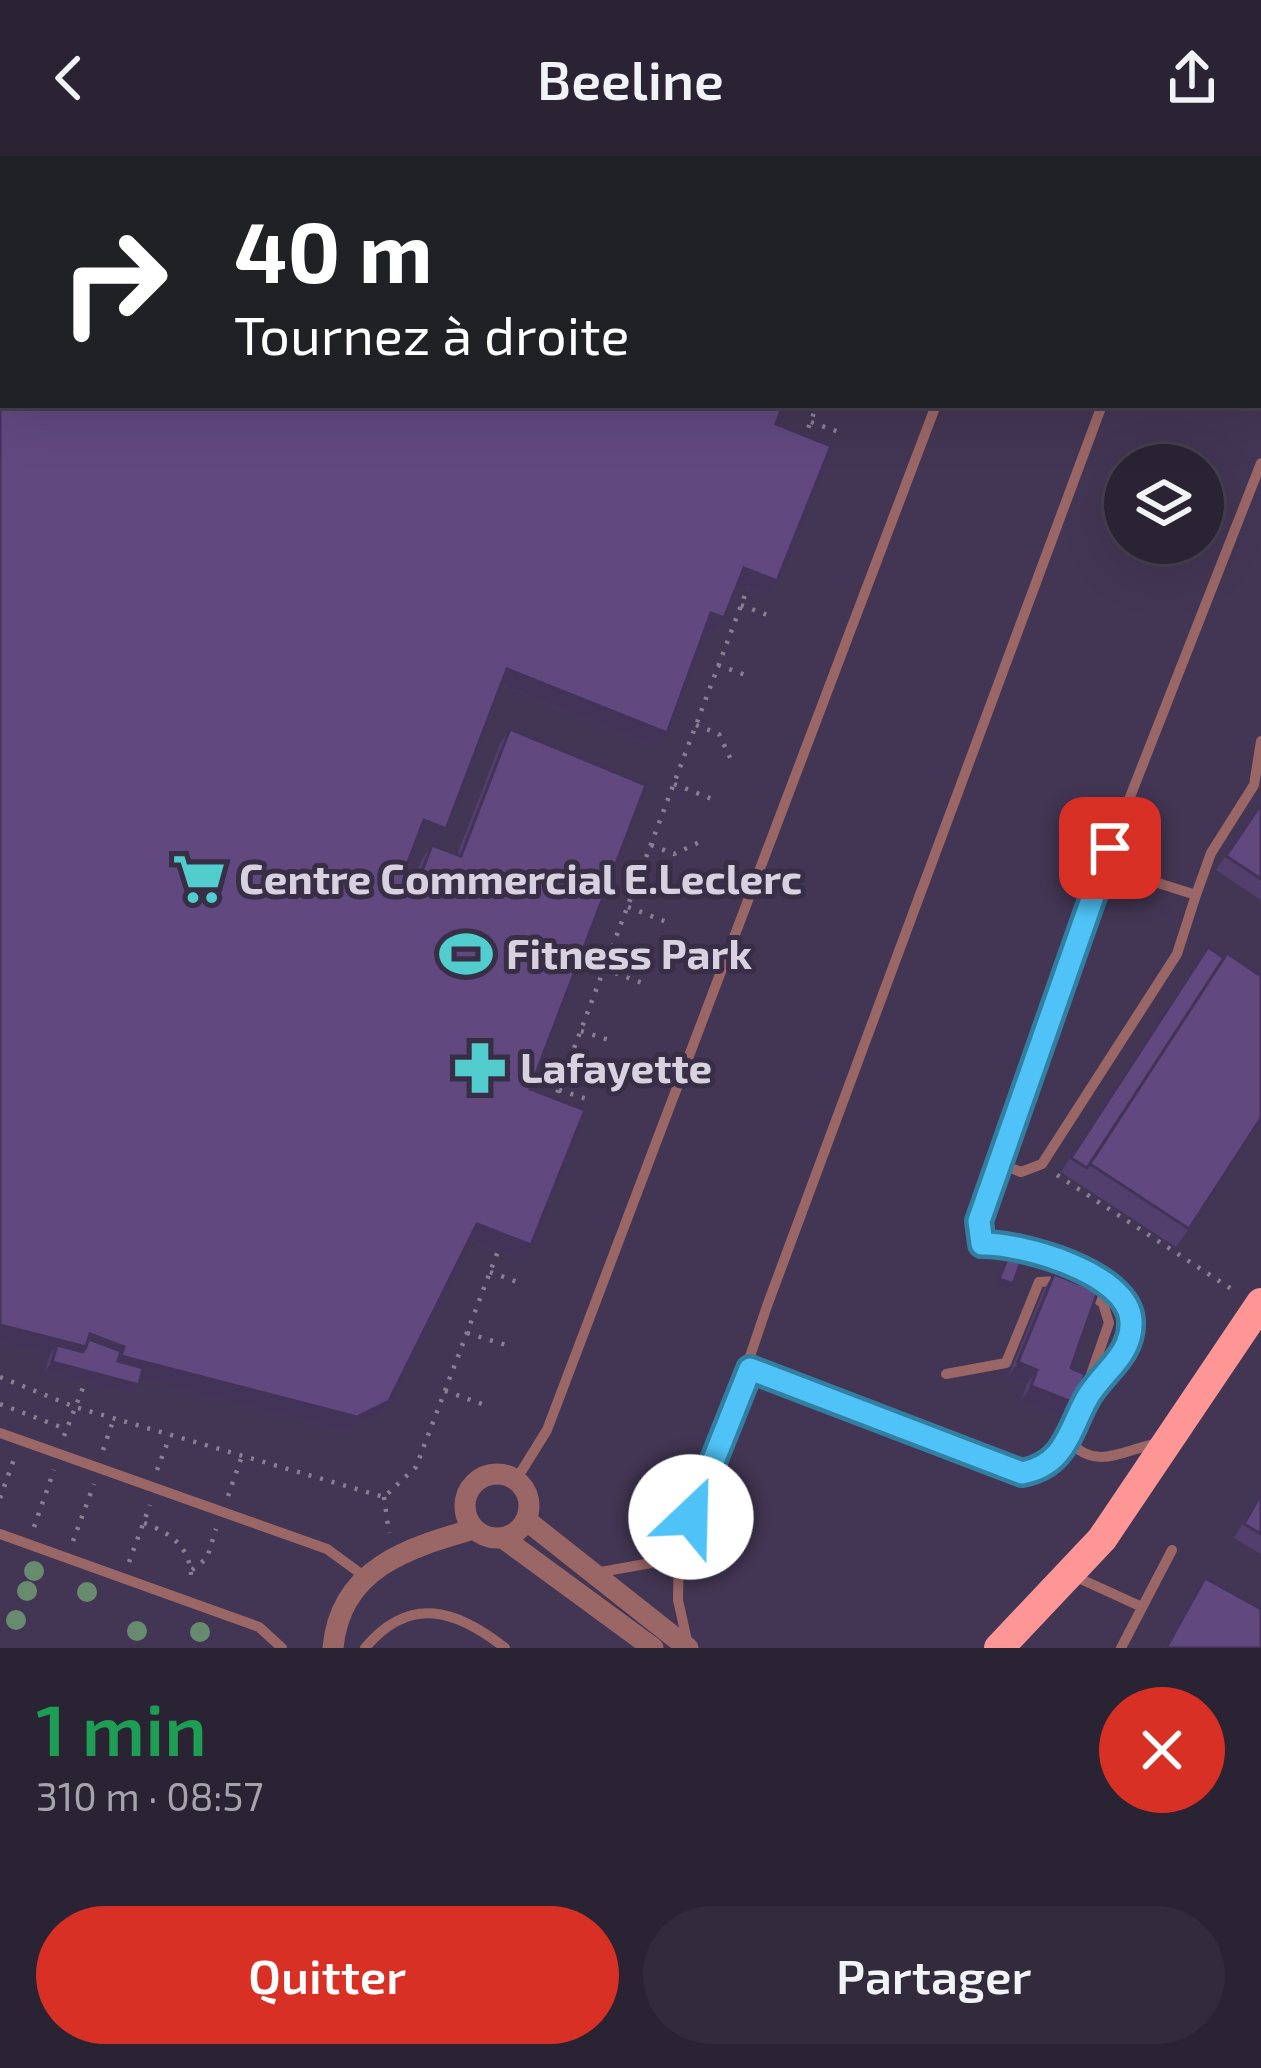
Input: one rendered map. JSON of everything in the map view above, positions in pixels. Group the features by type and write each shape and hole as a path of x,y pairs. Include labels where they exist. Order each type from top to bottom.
{"main road":[{"path":"999,1646 1071,1575 1260,1305"}],"street":[{"path":"474,1529 465,1510 476,1481 496,1474 517,1480 528,1498 526,1520 503,1538"},
{"path":"526,1520 688,1648"},
{"path":"333,1648 338,1617 364,1576 393,1557 474,1529 503,1538 653,1648"}],"lane":[{"path":"517,1480 548,1430 935,408"},
{"path":"688,1648 678,1600 679,1542 704,1493 750,1369 767,1306 1101,408"},
{"path":"750,1369 1022,1473 1045,1468 1068,1439 1088,1395 1119,1361 1132,1322 1126,1301 1078,1269 1016,1243 982,1244 979,1221 1099,876 1261,463"},
{"path":"996,1162 1022,1172 1042,1164 1178,954 1211,853 1254,784 1261,741"},
{"path":"1099,876 1120,871 1196,895"},
{"path":"946,1374 1006,1363 1039,1282 1048,1279 1103,1303 1109,1323 1090,1371 1088,1395"},
{"path":"0,1433 327,1549 364,1576"},
{"path":"1068,1439 1082,1456 1100,1461 1168,1441"},
{"path":"0,1534 259,1627 282,1648"},
{"path":"592,1573 651,1563 679,1542"},
{"path":"1121,1648 1172,1550"},
{"path":"1071,1575 1142,1607"},
{"path":"365,1648 410,1613 448,1614 506,1648"}],"path":[{"path":"799,452 816,408"},
{"path":"811,422 839,431"},
{"path":"549,1114 748,587"},
{"path":"741,605 770,616"},
{"path":"718,665 748,676"},
{"path":"696,725 719,734 732,762"},
{"path":"674,784 712,799"},
{"path":"651,845 674,854 704,840"},
{"path":"628,907 668,923"},
{"path":"604,968 645,984"},
{"path":"581,1031 609,1040"},
{"path":"559,1090 586,1100"},
{"path":"1042,1164 1260,1305"},
{"path":"0,1377 75,1408 384,1498 416,1467 498,1251"},
{"path":"490,1272 517,1282"},
{"path":"467,1333 506,1345"},
{"path":"27,1544 91,1368"},
{"path":"445,1391 482,1404"},
{"path":"0,1404 66,1429"},
{"path":"66,1557 114,1419"},
{"path":"143,1522 165,1531 188,1555 191,1570 185,1600"}],"shaded area":[{"path":"0,408 1261,408 1261,1648 0,1648"}],"building":[{"name":"Centre Commercial E.Leclerc","path":"0,408 782,408 776,424 831,446 777,581 744,568 724,618 711,613 667,733 507,669 446,829 424,820 404,873 419,879 432,845 461,856 510,729 646,785 530,1089 585,1110 531,1245 477,1224 389,1401 357,1417 121,1356 124,1347 90,1334 86,1347 0,1325"},
{"path":"1261,804 1261,879 1226,856"},
{"path":"1208,947 1224,958 1087,1168 1071,1158"},
{"path":"1227,953 1261,976 1261,1118 1189,1229 1090,1164"},
{"path":"1009,1254 1022,1259 1013,1284 999,1279"},
{"path":"1054,1274 1098,1291 1071,1368 1085,1374 1074,1403 1031,1386 1037,1370 1018,1362"},
{"path":"89,1339 121,1351 118,1361 143,1368 139,1385 52,1362 57,1345 83,1352"},
{"path":"1261,1494 1261,1534 1244,1524"},
{"path":"1205,1578 1261,1609 1261,1648 1166,1648"}],"place":[{"name":"Centre Commercial E.Leclerc","path":"199,879"},
{"name":"Fitness Park","path":"466,954"},
{"name":"Lafayette","path":"480,1068"}],"route":[{"path":"691,1517 750,1369 1022,1473 1045,1468 1059,1456 1088,1395 1119,1361 1132,1322 1126,1301 1078,1269 1016,1243 982,1244 979,1221 988,1184 1110,848"}]}
